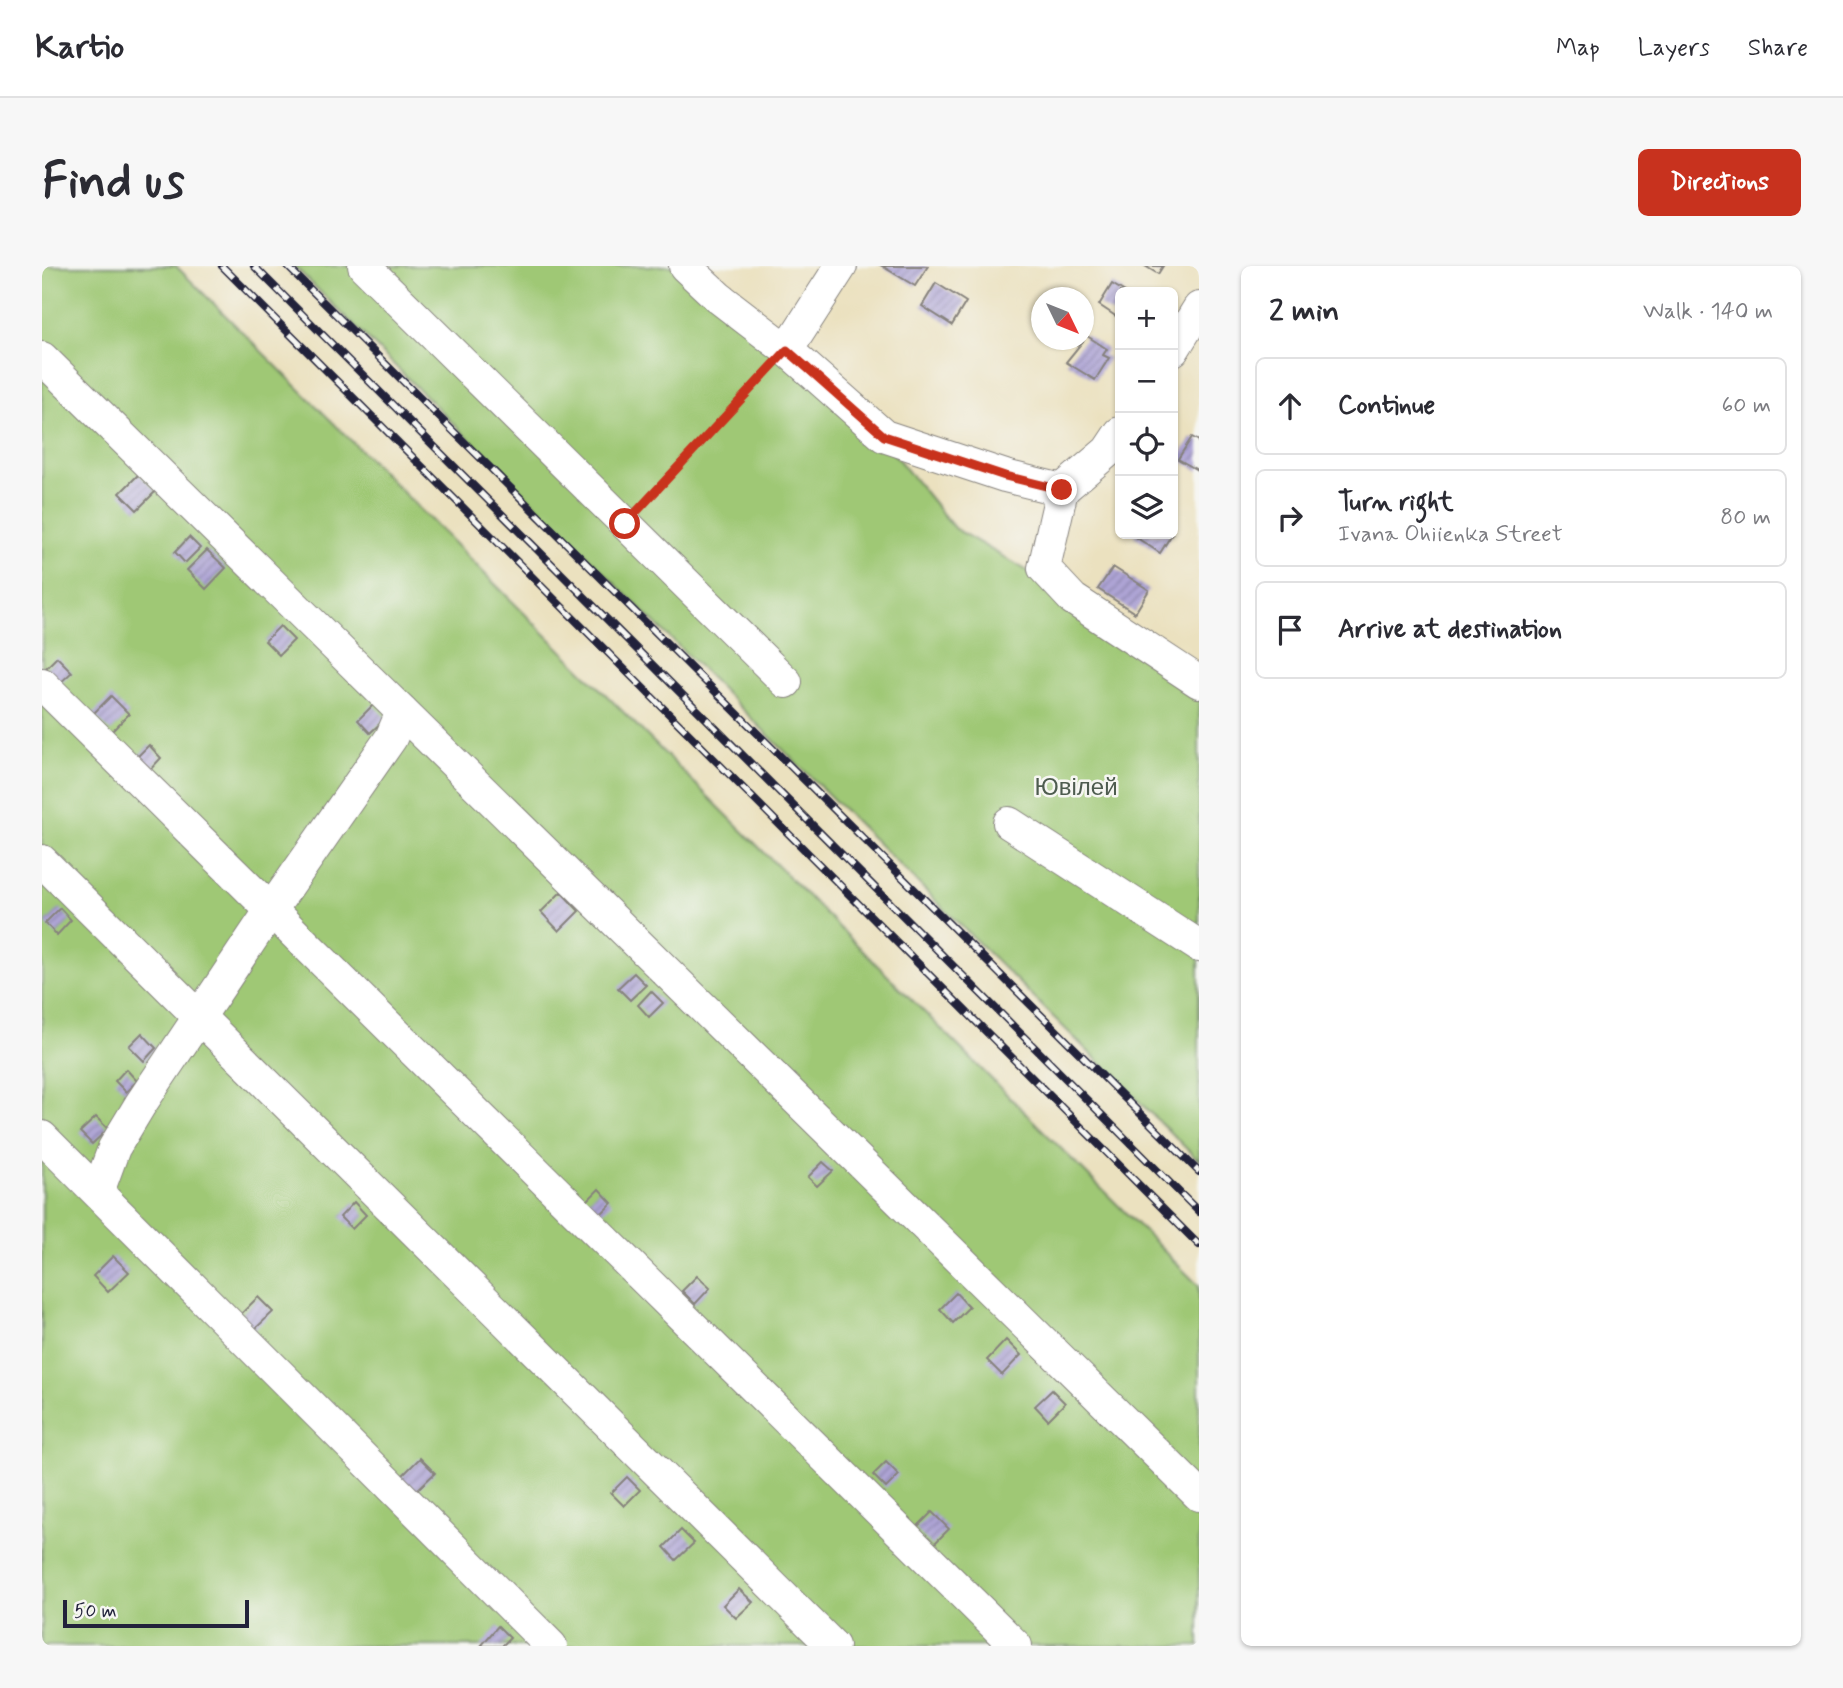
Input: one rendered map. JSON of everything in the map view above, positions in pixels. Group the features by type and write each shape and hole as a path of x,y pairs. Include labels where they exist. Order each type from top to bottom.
{"street":[{"path":"364,266 786,682"},
{"path":"685,266 718,297 787,350 884,436 1005,476 1062,490"},
{"path":"787,350 841,266"},
{"path":"1178,342 1199,308"},
{"path":"42,358 1199,1494"},
{"path":"1115,440 1108,451 1062,490 1044,568 1073,599 1199,682"},
{"path":"42,684 1016,1646"},
{"path":"98,1192 114,1148 271,910 391,738 402,712"},
{"path":"1009,823 1199,946"},
{"path":"42,861 833,1646"},
{"path":"42,1137 551,1646"}],"path":[{"path":"625,524 787,350"}],"green space":[{"path":"42,266 176,266 1199,1286 1199,1646 42,1646"},
{"name":"Ювілей","path":"294,266 682,266 885,443 954,528 1050,584 1199,689 1199,1161"}],"building":[{"path":"882,266 928,266 915,286"},
{"path":"1145,266 1163,266 1158,274"},
{"path":"936,283 966,302 952,325 922,306"},
{"path":"1112,284 1117,287 1115,316 1099,305"},
{"path":"1094,341 1107,349 1103,355 1109,358 1095,380 1066,362 1076,350 1094,350"},
{"path":"1192,437 1199,441 1199,471 1178,459"},
{"path":"139,474 156,491 137,510 120,493"},
{"path":"189,537 200,548 185,563 175,552"},
{"path":"1139,539 1169,539 1160,553"},
{"path":"207,550 226,568 206,589 187,570"},
{"path":"1113,567 1149,590 1135,613 1098,589"},
{"path":"280,626 294,640 279,655 265,641"},
{"path":"57,657 72,672 57,686 42,672"},
{"path":"111,696 129,714 111,732 93,714"},
{"path":"373,705 386,718 370,733 358,720"},
{"path":"149,745 161,758 147,773 134,760"},
{"path":"561,892 579,911 559,931 541,912"},
{"path":"60,908 71,920 57,935 45,923"},
{"path":"634,973 646,985 630,1000 618,988"},
{"path":"651,991 663,1003 649,1017 638,1005"},
{"path":"142,1033 156,1048 144,1061 129,1046"},
{"path":"126,1069 137,1081 126,1092 115,1081"},
{"path":"96,1117 108,1129 92,1144 80,1132"},
{"path":"823,1162 833,1171 817,1186 808,1177"},
{"path":"599,1189 612,1203 597,1218 584,1204"},
{"path":"354,1202 366,1215 352,1229 340,1217"},
{"path":"113,1256 129,1272 108,1292 93,1276"},
{"path":"697,1276 710,1288 695,1304 682,1291"},
{"path":"956,1293 969,1307 953,1323 940,1309"},
{"path":"258,1297 273,1312 254,1330 239,1316"},
{"path":"1006,1340 1021,1355 1002,1375 987,1360"},
{"path":"1052,1390 1065,1403 1048,1420 1035,1406"},
{"path":"420,1458 435,1473 415,1492 400,1478"},
{"path":"886,1462 899,1475 886,1488 873,1475"},
{"path":"627,1477 640,1490 624,1506 611,1493"},
{"path":"932,1512 949,1529 932,1546 915,1529"},
{"path":"681,1530 694,1543 676,1560 664,1547"},
{"path":"739,1589 753,1602 736,1618 723,1605"},
{"path":"498,1626 510,1638 502,1646 481,1646"}],"railway":[{"path":"222,266 1199,1245"},
{"path":"254,266 1199,1212"},
{"path":"287,266 1199,1172"}],"route":[{"path":"625,524 787,350 884,436 1005,476 1062,490"}]}
